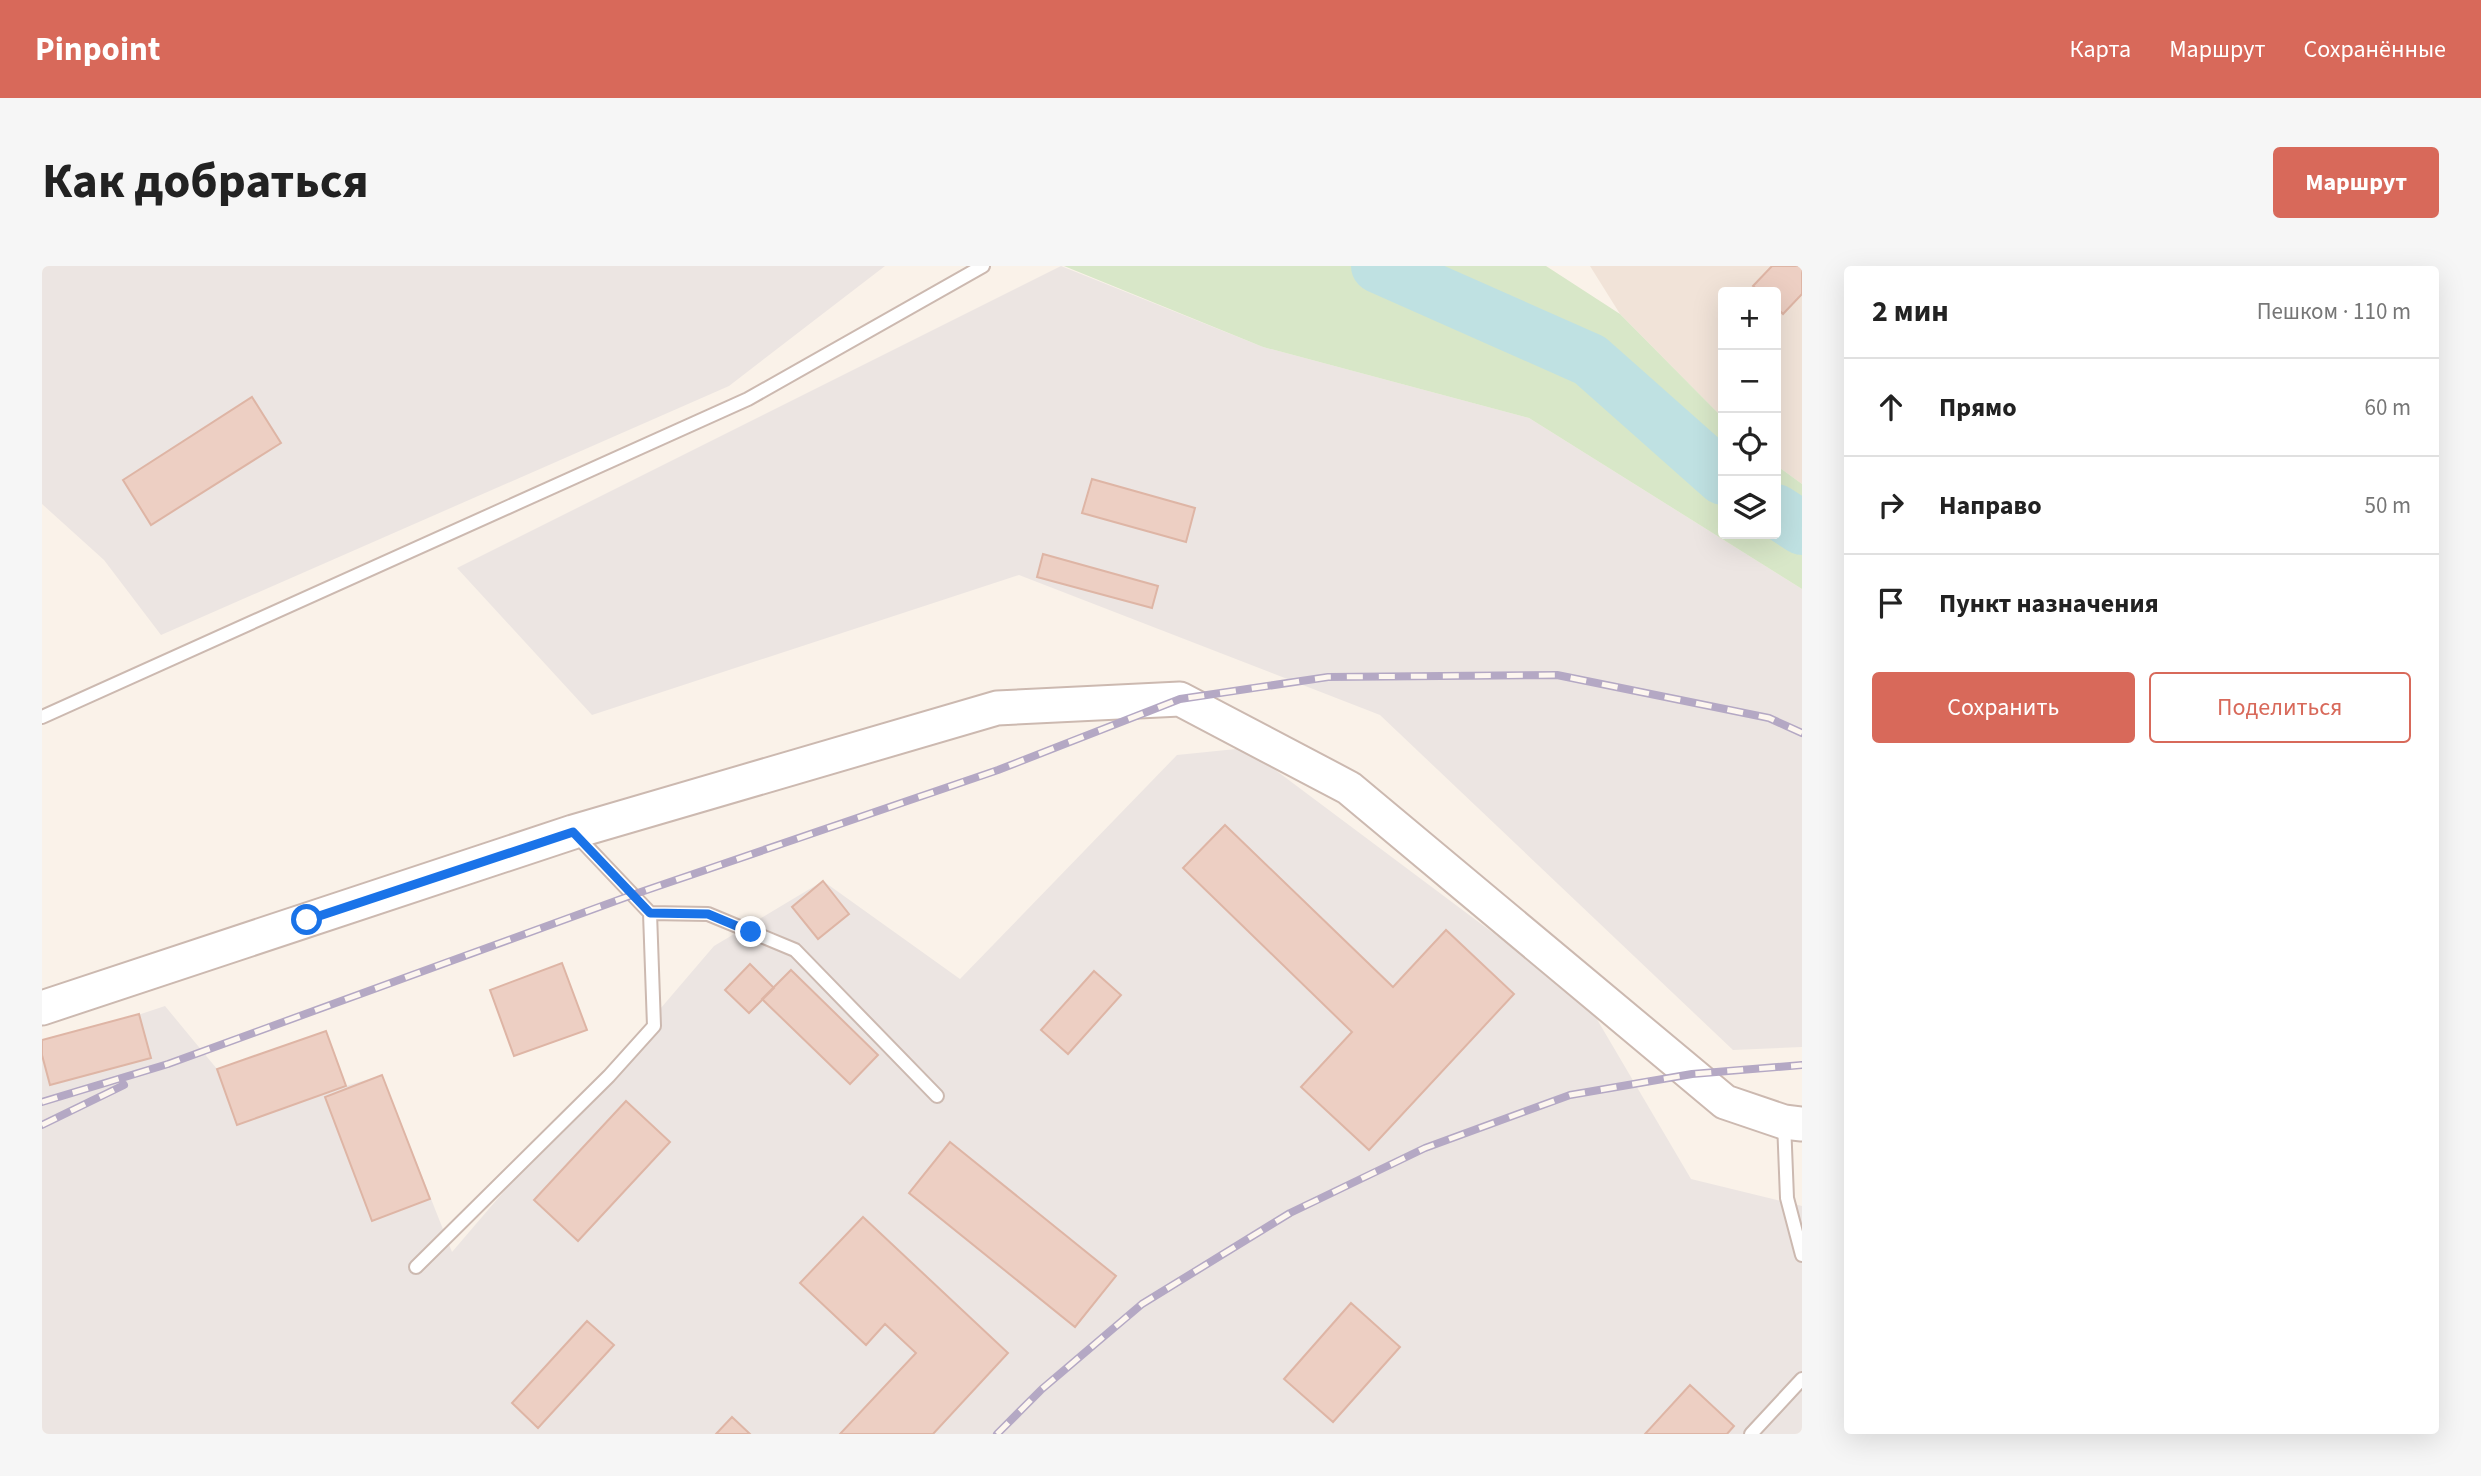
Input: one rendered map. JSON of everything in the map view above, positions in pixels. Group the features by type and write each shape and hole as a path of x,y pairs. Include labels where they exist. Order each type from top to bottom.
{"street":[{"path":"42,1008 573,832 998,708 1180,699 1349,788 1725,1101 1793,1123"}],"lane":[{"path":"42,718 748,399 984,266"},
{"path":"416,1267 609,1076 654,1026 650,913 573,832"},
{"path":"650,913 708,914 795,950 937,1096"},
{"path":"1793,1123 1787,1198 1802,1255"},
{"path":"1751,1434 1802,1379"}],"shaded area":[{"path":"42,266 885,266 729,386 161,635 104,560 42,504"},
{"path":"1061,266 1263,347 1529,418 1718,536 1718,539 1722,539 1802,589 1802,1047 1733,1050 1380,715 1019,575 592,715 457,568"},
{"path":"1590,266 1802,266 1802,484 1781,469 1781,287 1718,287 1718,413 1620,314"},
{"path":"1246,748 1588,1004 1691,1179 1802,1206 1802,1434 42,1434 42,1047 165,1006 217,1069 326,1031 346,1086 382,1075 452,1252 714,946 823,881 960,979 1177,755"}],"green space":[{"path":"1064,266 1546,266 1620,314 1718,413 1718,536 1529,418 1263,347"},
{"path":"1781,469 1802,484 1802,589 1722,539 1781,539"}],"building":[{"path":"1772,266 1802,266 1802,294 1783,314 1781,287 1753,286"},
{"path":"252,397 281,443 151,525 123,480"},
{"path":"1092,479 1195,508 1186,542 1082,513"},
{"path":"1043,554 1158,586 1152,608 1037,577"},
{"path":"1225,825 1393,987 1446,930 1514,994 1369,1150 1301,1087 1352,1032 1183,868"},
{"path":"823,881 849,914 818,939 792,907"},
{"path":"562,963 587,1030 514,1056 490,990"},
{"path":"750,964 774,988 749,1013 725,990"},
{"path":"791,970 878,1055 850,1084 762,999"},
{"path":"1094,971 1121,995 1068,1054 1041,1030"},
{"path":"139,1014 151,1058 50,1085 42,1055 42,1040"},
{"path":"326,1031 346,1086 237,1125 217,1069"},
{"path":"382,1075 430,1199 372,1221 325,1097"},
{"path":"626,1101 670,1142 578,1241 534,1200"},
{"path":"950,1142 1116,1276 1075,1327 909,1193"},
{"path":"863,1217 1008,1353 933,1434 840,1434 916,1353 885,1324 866,1345 800,1283"},
{"path":"1351,1303 1400,1347 1333,1422 1284,1379"},
{"path":"587,1321 614,1345 538,1428 512,1403"},
{"path":"1690,1385 1734,1426 1727,1434 1645,1434"},
{"path":"732,1417 750,1434 716,1434"}],"waterway":[{"path":"1378,266 1590,360 1721,476"},
{"path":"1781,514 1802,528"}],"railway":[{"path":"42,1102 168,1064 632,895 998,770 1180,699 1328,677 1557,675 1769,718 1802,733"},
{"path":"997,1434 1042,1389 1142,1304 1290,1213 1425,1148 1570,1095 1692,1074 1802,1065"},
{"path":"42,1125 124,1085"}],"route":[{"path":"307,920 573,832 650,913 708,914 751,932"}]}
